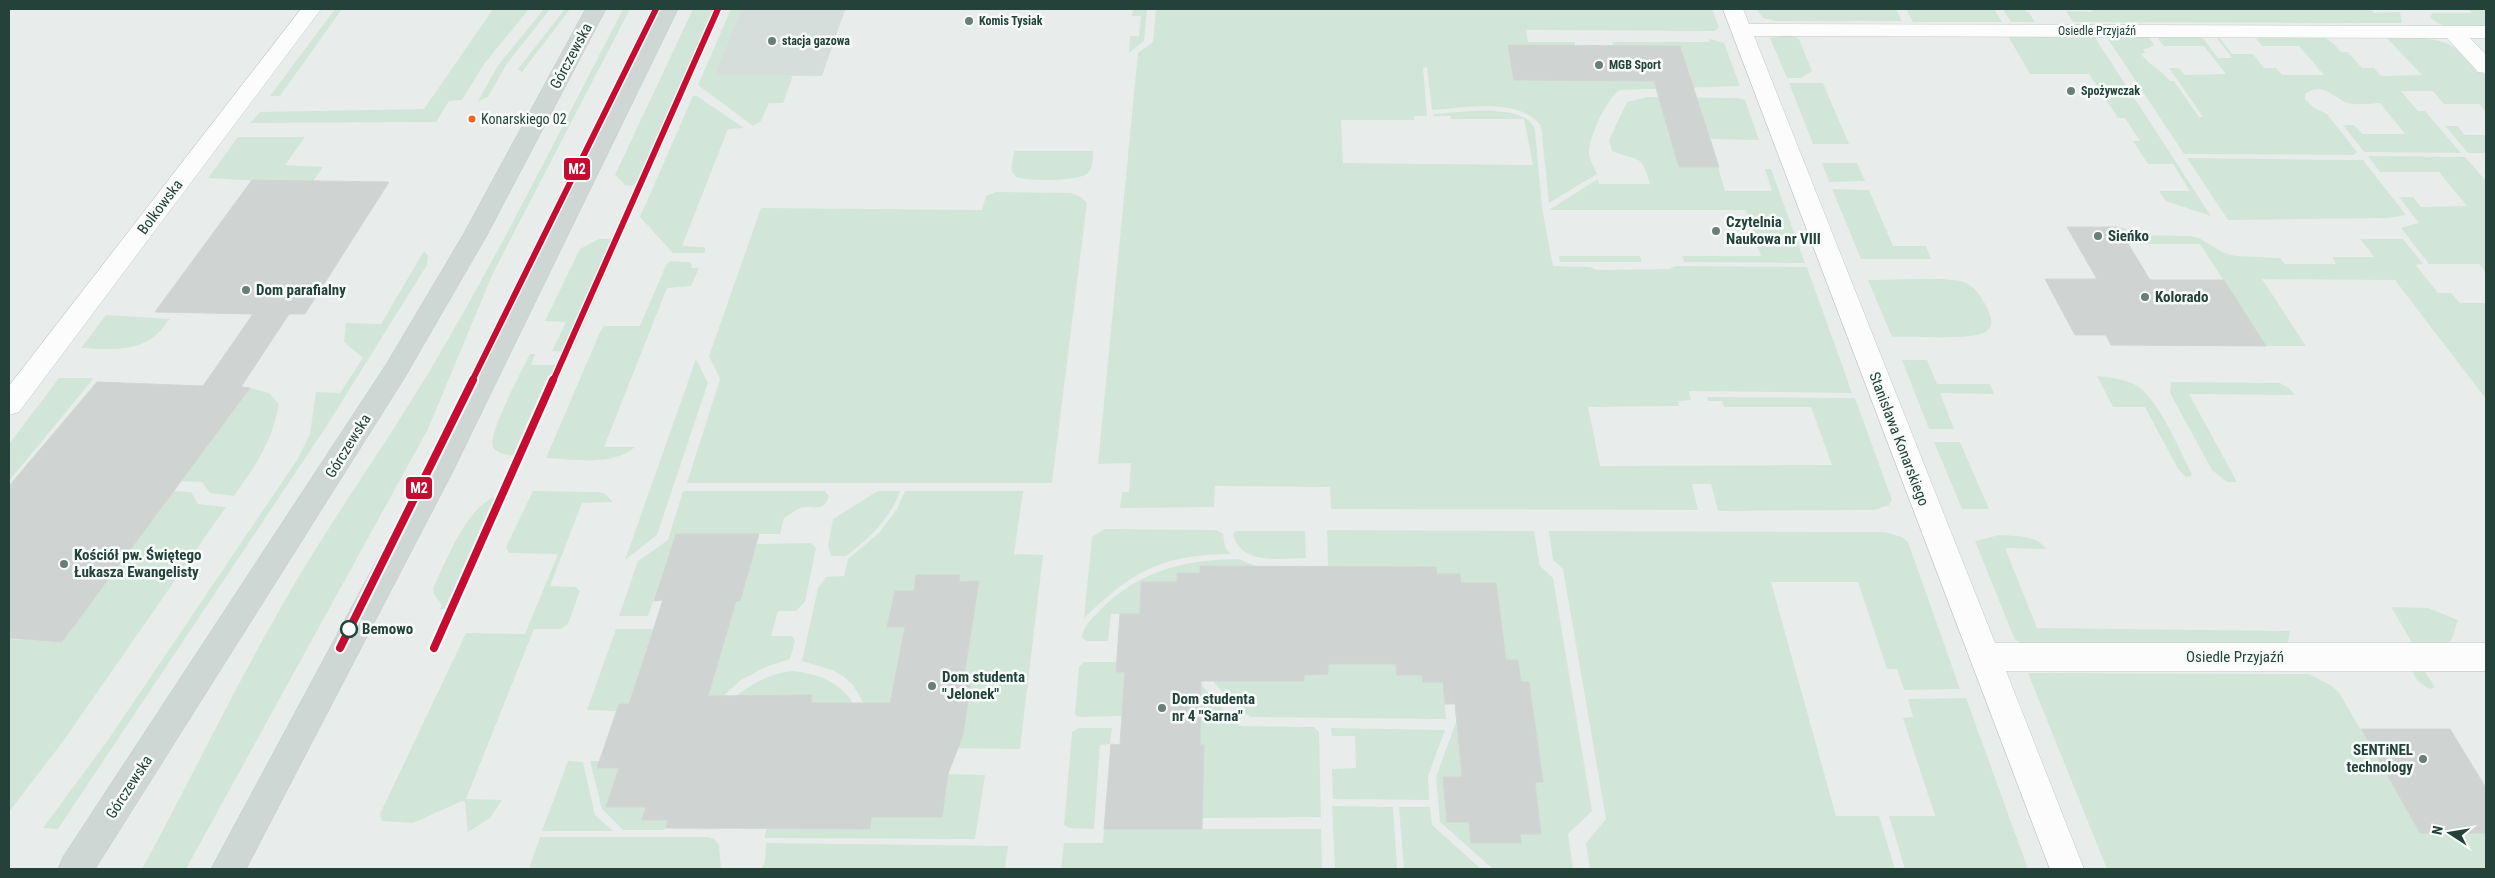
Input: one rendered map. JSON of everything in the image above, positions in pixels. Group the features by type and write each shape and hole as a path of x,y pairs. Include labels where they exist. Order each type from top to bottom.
{"main road":[{"name":"Górczewska","path":"75,869 396,370 475,235 596,9"},
{"path":"228,869 442,464 668,9"}],"street":[{"name":"Bolkowska","path":"9,405 311,9"},
{"name":"Osiedle Przyjaźń","path":"1737,19 2486,32"},
{"name":"Stanisława Konarskiego","path":"1737,19 1983,657 2067,869"},
{"path":"2453,32 2486,67"},
{"name":"Osiedle Przyjaźń","path":"1983,657 2486,657"}],"shaded area":[{"path":"741,10 845,10 822,76 714,75"}],"green space":[{"path":"335,9 342,9 280,96 270,96"},
{"path":"493,9 529,9 484,64 462,100 449,101 436,122 250,123 260,112 424,109"},
{"path":"544,9 550,9 506,65 488,97 478,101 499,64"},
{"path":"565,9 570,9 522,72 518,69"},
{"path":"623,9 630,9 493,273 428,429 186,869 142,869 247,668 284,602 455,328 529,192"},
{"path":"693,9 714,9 637,182 632,186 623,185 624,183 615,175"},
{"path":"731,9 845,9 741,10 714,75 793,75 783,103 769,103 761,121 753,126 698,85"},
{"path":"1133,9 1147,9 1144,41 1129,53 1130,36 1139,36 1141,16 1132,16"},
{"path":"1156,9 1712,9 1719,27 1715,31 1526,30 1528,42 1575,42 1575,45 1508,45 1515,80 1692,81 1680,46 1613,45 1612,42 1709,42 1710,39 1724,43 1740,86 1620,90 1604,109 1592,137 1589,155 1597,174 1549,203 1541,126 1532,117 1520,111 1506,108 1491,106 1432,110 1427,67 1423,68 1427,116 1414,116 1414,120 1341,120 1343,163 1533,165 1524,119 1451,119 1451,116 1433,116 1433,114 1490,111 1519,115 1529,121 1535,130 1542,208 1553,266 1590,267 1597,270 1669,269 1676,266 1807,267 1852,393 1689,391 1691,400 1678,401 1679,406 1588,407 1600,466 1832,465 1811,407 1724,407 1722,401 1708,401 1707,397 1855,398 1892,500 1889,505 1874,510 1718,511 1711,484 1692,484 1698,510 1331,509 1330,487 1215,486 1214,507 1120,508 1122,492 1129,492 1131,463 1098,464 1138,53 1153,42"},
{"path":"1756,9 1896,9 1902,21 1776,21 1763,18"},
{"path":"1906,9 1994,9 2002,22 1913,22"},
{"path":"2003,9 2026,9 2024,10 2029,13 2035,22 2011,22"},
{"path":"2089,9 2370,9 2374,13 2400,12 2402,23 2073,22 2066,11 2094,12"},
{"path":"2469,9 2486,9 2486,27 2449,27 2436,22 2430,17 2433,13 2472,13"},
{"path":"1791,35 1799,39 1812,71 1801,78 1787,78 1770,38"},
{"path":"2008,36 2094,36 2211,216 2166,201 2159,191 2190,191 2173,164 2148,164 2133,141 2140,141 2125,118 2118,118 2089,74 2030,74"},
{"path":"2106,36 2148,36 2154,45 2143,49 2145,53 2141,54 2170,81 2174,81 2199,117 2203,117 2169,68 2179,68 2185,75 2226,74 2204,46 2164,46 2156,36 2202,37 2218,58 2232,58 2216,37 2219,37 2232,54 2253,54 2264,68 2276,68 2282,75 2324,75 2299,46 2262,46 2255,37 2324,37 2341,52 2348,52 2362,68 2374,68 2381,76 2422,75 2386,37 2431,39 2452,46 2486,76 2486,112 2479,104 2444,104 2433,91 2401,91 2418,111 2425,111 2461,153 2364,152 2343,125 2354,125 2362,134 2405,134 2380,103 2352,104 2318,89 2305,94 2305,99 2314,108 2327,114 2357,152 2354,155 2184,154"},
{"path":"1789,83 1823,83 1849,144 1813,144"},
{"path":"693,96 697,96 744,128 728,129 682,246 703,247 705,248 705,253 673,253 640,217"},
{"path":"1647,97 1738,98 1745,100 1759,140 1710,139 1725,191 1772,191 1765,169 1771,169 1805,263 1684,262 1682,256 1761,256 1746,210 1549,210 1598,179 1599,184 1650,184 1641,162 1612,151 1609,140 1627,102"},
{"path":"2445,126 2457,126 2465,135 2486,135 2486,153 2468,153"},
{"path":"238,137 305,137 285,165 323,167 311,184 208,178"},
{"path":"1014,151 1093,151 1091,168 1083,176 1042,180 1016,177 1011,170"},
{"path":"2368,156 2465,157 2486,181 2486,273 2479,264 2429,264 2401,228 2419,223 2399,197 2413,197 2421,207 2467,206 2439,172 2380,172"},
{"path":"2187,158 2363,160 2406,215 2388,218 2228,220"},
{"path":"1822,163 1857,163 1865,181 1829,182"},
{"path":"1832,189 1869,190 1893,246 1926,246 1931,259 1861,259"},
{"path":"996,192 1071,193 1081,197 1087,203 1052,483 687,483 720,379 709,356 761,208 982,210 986,196"},
{"path":"2118,227 2125,228 2131,235 2190,236 2199,238 2224,253 2236,256 2280,258 2285,264 2336,264 2332,257 2374,257 2360,239 2403,239 2423,264 2416,265 2438,293 2451,293 2460,303 2486,303 2486,399 2395,280 2262,279 2306,346 2266,346 2200,244 2128,244"},
{"path":"599,239 617,239 620,242 574,347 565,352 552,351 566,322 545,321 580,249"},
{"path":"424,251 428,256 427,265 326,427 58,829 43,828 108,740 297,460 310,434 316,392 340,393 363,358 344,342 346,323 381,324"},
{"path":"1559,256 1640,256 1642,262 1560,262"},
{"path":"670,261 688,262 692,264 691,268 699,268 691,286 667,288 604,447 635,447 625,453 604,460 546,458 600,332 604,326 640,326 666,265"},
{"path":"1931,279 1964,282 1975,289 1982,299 1987,307 1991,325 1987,331 1970,336 1892,337 1868,280"},
{"path":"106,315 170,319 149,340 131,347 81,348"},
{"path":"530,354 535,354 531,365 560,365 564,368 526,456 503,454 493,447 495,429"},
{"path":"696,359 708,383 657,535 625,560"},
{"path":"1902,360 1927,360 1937,384 1990,384 1994,394 1940,393 1954,429 1929,429"},
{"path":"2097,376 2125,381 2143,390 2167,424 2192,474 2191,476 2186,477 2178,469 2145,407 2113,407"},
{"path":"59,378 94,378 9,481 9,444"},
{"path":"2171,382 2280,383 2290,389 2295,395 2189,394 2237,482 2227,482 2212,470 2170,393"},
{"path":"250,388 269,393 279,404 272,430 262,453 234,496 210,493 202,482 181,481"},
{"path":"1934,442 1960,442 1989,509 1962,509"},
{"path":"174,491 191,492 198,504 226,507 64,740 9,812 9,639 62,642"},
{"path":"533,491 597,492 604,493 613,502 582,503 550,586 576,587 580,591 568,624 561,629 534,629 466,799 502,800 490,818 468,832 465,802 462,801 413,823 382,821 380,814 466,633 525,634 558,554 509,553 506,547"},
{"path":"683,491 825,491 829,496 827,502 820,507 803,507 784,518 780,534 676,534 648,616 619,616 638,561 668,540"},
{"path":"878,491 900,491 885,519 870,536 846,556 831,556 828,546 833,519"},
{"path":"905,491 1023,491 1014,554 1043,555 1020,749 940,748 971,675 964,676 979,581 959,582 960,575 917,575 914,591 895,591 887,627 905,627 887,715 864,704 853,685 843,676 832,670 802,661 818,588 826,577 844,576 848,559 879,533 897,509"},
{"path":"509,494 455,605 447,609 440,609 442,605 434,594 433,588 462,530 483,504 495,497"},
{"path":"1105,529 1216,530 1223,534 1225,547 1231,554 1206,555 1166,562 1134,577 1118,588 1084,618 1092,537"},
{"path":"1327,530 1534,531 1540,566 1553,578 1592,811 1568,834 1573,869 1493,869 1440,822 1436,777 1456,722 1462,777 1443,777 1447,821 1469,822 1472,843 1521,843 1520,834 1541,834 1535,782 1543,782 1529,682 1521,682 1506,660 1496,583 1461,583 1460,574 1437,574 1436,568 1328,567"},
{"path":"1236,531 1305,531 1306,558 1274,559 1253,556 1237,544 1233,534"},
{"path":"1549,531 1884,532 1902,537 1908,542 1960,689 1904,690 1897,669 1887,669 1858,582 1771,582 1836,816 1879,816 1895,869 1590,869 1586,843 1606,819 1563,569 1553,560"},
{"path":"1999,535 2032,539 2038,541 2046,549 2005,548 2037,628 2290,631 2288,643 2283,645 2022,643 2015,640 1975,541"},
{"path":"811,543 816,548 805,602 796,611 778,611 771,636 792,636 795,641 790,659 766,667 741,680 703,714 736,601 740,600 756,544"},
{"path":"1238,559 1256,566 1200,567 1200,573 1177,573 1177,583 1141,582 1140,614 1111,614 1108,641 1087,641 1082,638 1086,626 1091,619 1115,596 1131,585 1163,570 1181,565"},
{"path":"2391,607 2428,608 2458,620 2452,639 2447,644 2414,646"},
{"path":"616,629 653,629 629,704 619,704 616,711 587,710"},
{"path":"1084,662 1116,662 1116,672 1125,672 1122,716 1080,717 1075,715 1079,667"},
{"path":"1328,664 1396,664 1398,675 1422,675 1423,682 1443,682 1446,719 1251,717 1238,710 1213,681 1213,677 1258,681 1304,681 1304,675 1328,674"},
{"path":"2414,667 2486,667 2486,672 2425,672 2435,687 2431,689 2416,678"},
{"path":"792,671 819,676 842,689 853,703 852,715 731,700 745,689 760,681"},
{"path":"2028,673 2309,674 2332,686 2340,694 2420,833 2486,833 2486,869 2107,869"},
{"path":"1201,684 1233,721 1241,726 1314,727 1319,732 1321,817 1202,818 1204,745 1200,745"},
{"path":"1966,698 2028,869 1905,869 1889,816 1935,816 1903,718 1913,717 1908,699"},
{"path":"1079,728 1112,728 1110,744 1100,745 1094,829 1069,828 1064,825 1072,732"},
{"path":"1331,728 1445,730 1428,776 1429,800 1333,799 1332,769 1356,768 1355,736 1332,736"},
{"path":"568,761 583,762 595,815 613,831 542,831"},
{"path":"590,761 599,761 619,768 607,807 646,807 642,820 668,820 665,830 623,830 602,809"},
{"path":"948,774 985,775 975,839 764,838 767,828 869,829 871,817 942,817"},
{"path":"1332,806 1393,807 1397,869 1335,869"},
{"path":"1399,807 1430,807 1432,825 1481,869 1404,869"},
{"path":"1104,829 1321,829 1322,869 1061,869 1064,843 1103,843"},
{"path":"540,837 708,837 714,839 719,845 721,869 529,869"},
{"path":"766,843 1008,846 1005,869 761,869 765,862"}],"building":[{"name":"MGB Sport","path":"1508,45 1680,46 1719,167 1679,167 1654,81 1514,80"},
{"name":"Kościół pw. Świętego Łukasza Ewangelisty","path":"252,180 389,182 305,314 289,314 241,387 250,388 62,642 9,638 9,486 97,382 203,386 253,314 155,312"},
{"name":"Kolorado","path":"2067,227 2118,227 2150,280 2224,280 2266,346 2111,345 2106,335 2075,335 2045,279 2097,279"},
{"name":"Dom studenta \"Jelonek\"","path":"676,534 759,534 740,601 736,601 708,696 812,695 811,703 890,703 905,627 887,627 895,591 914,591 916,575 960,575 959,582 979,581 964,676 972,675 963,735 948,774 942,817 871,817 870,829 666,828 668,820 642,820 646,807 606,807 619,768 597,768 619,704 629,704 663,600 654,601"},
{"name":"Dom studenta nr 4 \"Sarna\"","path":"1200,566 1436,567 1437,574 1460,574 1461,583 1496,583 1506,660 1518,660 1521,682 1529,682 1543,782 1535,782 1541,834 1520,834 1521,843 1471,843 1469,822 1447,822 1443,777 1462,777 1455,704 1445,704 1443,682 1423,682 1422,675 1397,675 1396,664 1328,664 1328,674 1304,675 1304,681 1201,681 1200,745 1204,745 1202,829 1104,829 1111,744 1120,745 1125,672 1116,672 1120,614 1140,614 1141,582 1177,582 1177,573 1200,573"},
{"name":"SENTiNEL technology","path":"2361,729 2450,729 2486,788 2486,833 2420,833"}],"transit line":[{"name":"M2","path":"340,648 656,9"},
{"name":"M2","path":"434,648 718,9"}],"place":[{"name":"Komis Tysiak","path":"969,21"},
{"name":"stacja gazowa","path":"772,41"},
{"name":"MGB Sport","path":"1599,65"},
{"name":"Spożywczak","path":"2071,91"},
{"name":"Konarskiego 02","path":"472,119"},
{"name":"Czytelnia Naukowa nr VIII","path":"1716,231"},
{"name":"Sieńko","path":"2098,236"},
{"name":"Dom parafialny","path":"246,290"},
{"name":"Kolorado","path":"2145,297"},
{"name":"Kościół pw. Świętego Łukasza Ewangelisty","path":"64,564"},
{"name":"Bemowo","path":"349,629"},
{"name":"Dom studenta \"Jelonek\"","path":"932,686"},
{"name":"Dom studenta nr 4 \"Sarna\"","path":"1162,708"},
{"name":"SENTiNEL technology","path":"2423,759"}]}
